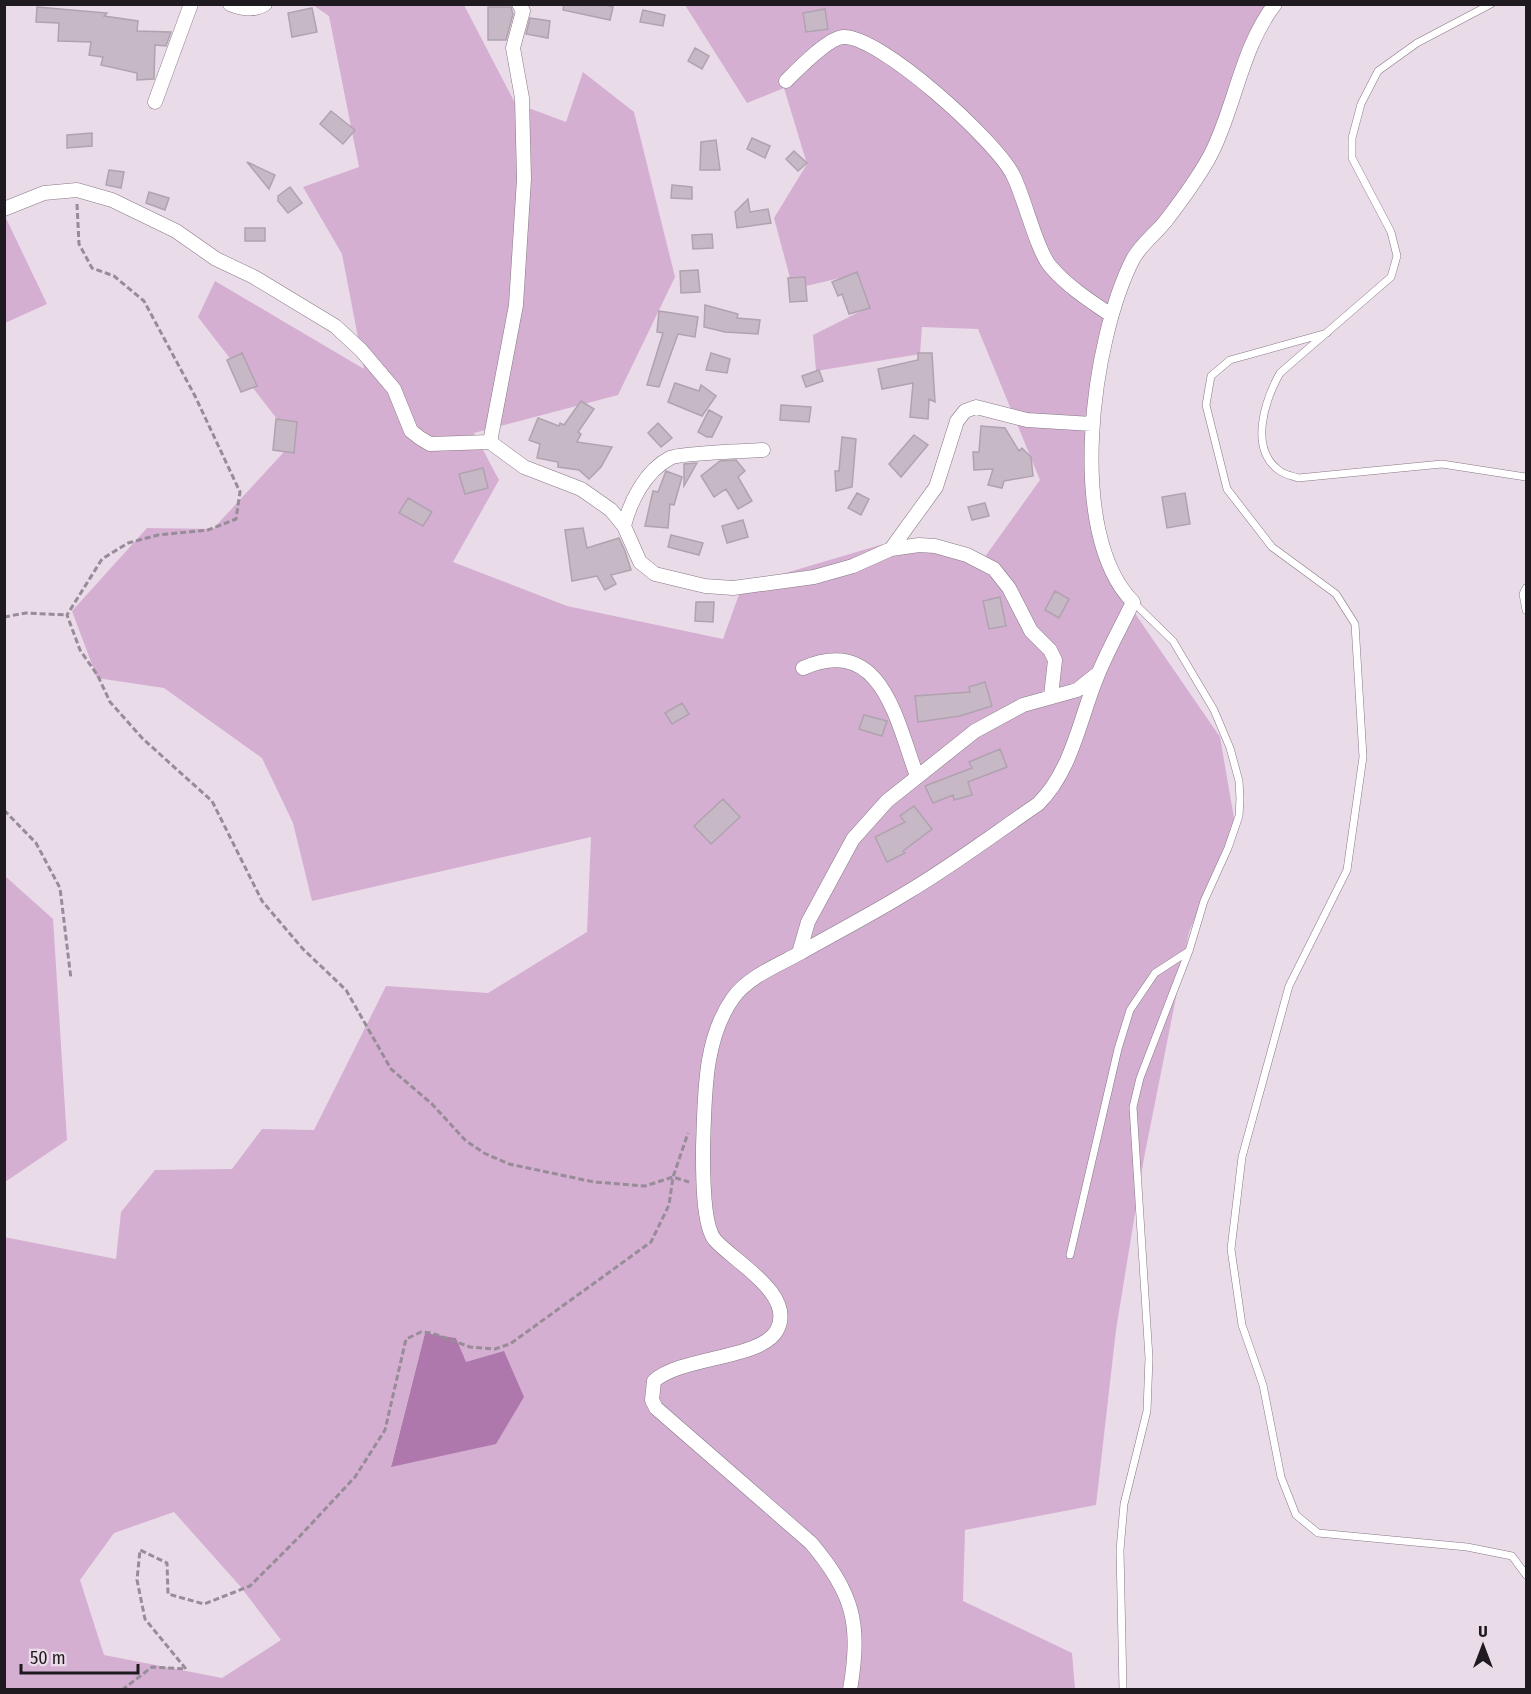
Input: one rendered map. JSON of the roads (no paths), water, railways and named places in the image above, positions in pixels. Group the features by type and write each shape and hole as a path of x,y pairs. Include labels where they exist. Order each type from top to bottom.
{"street":[{"path":"155,102 191,4"},
{"path":"230,4 241,8 259,8 265,4"},
{"path":"490,442 516,305 524,179 522,98 513,48 523,11 519,4"},
{"path":"850,1689 856,1653 854,1618 847,1597 827,1562 811,1543 656,1408 652,1400 654,1381 662,1374 752,1348 767,1341 777,1332 780,1320 773,1293 762,1280 713,1238 702,1187 706,1072 722,1017 734,997 760,975 908,892 1038,804 1053,790 1064,767 1099,672 1133,602 1119,587 1096,523 1092,424 1097,380 1111,315 1134,258 1168,218 1213,150 1255,34 1275,4"},
{"path":"786,81 830,42 843,37 872,46 919,80 973,126 1003,159 1013,175 1049,266 1111,315"},
{"path":"4,209 44,193 77,190 112,200 177,231 216,259 254,277 335,326 361,350 394,389 411,431 420,438 430,444 490,442 524,467 581,489 611,510 624,526 640,562 655,574 705,586 733,588 814,577 853,566 891,549 918,545 935,546 967,555 994,569 1009,588 1031,631 1055,660 1051,696"},
{"path":"891,549 936,487 957,421 965,411 976,407 1027,420 1092,424"},
{"path":"624,526 629,505 650,475 670,457 763,450"},
{"path":"803,668 820,661 841,659 854,662 876,678 888,698 917,776"},
{"path":"800,953 808,922 853,839 887,801 975,731 1023,705 1077,690 1099,672"}],"lane":[{"path":"1491,4 1417,43 1378,71 1369,87 1361,104 1352,138 1352,158 1391,232 1397,256 1391,277 1280,374 1271,390 1262,425 1262,439 1269,459 1280,471 1298,478 1443,464 1527,477"},
{"path":"1326,333 1230,360 1211,376 1206,405 1227,489 1272,547 1336,594 1355,624 1363,757 1347,870 1289,987 1242,1157 1231,1249 1242,1325 1263,1385 1281,1477 1296,1515 1318,1533 1467,1547 1512,1556 1527,1575"},
{"path":"1527,588 1523,594 1527,610"},
{"path":"1123,1689 1121,1539 1124,1504 1147,1411 1149,1358 1133,1107 1140,1078 1189,951 1204,901 1228,848 1239,816 1239,781 1230,748 1214,710 1173,641 1133,602"},
{"path":"1070,1255 1118,1049 1130,1010 1155,973 1189,951"}]}
